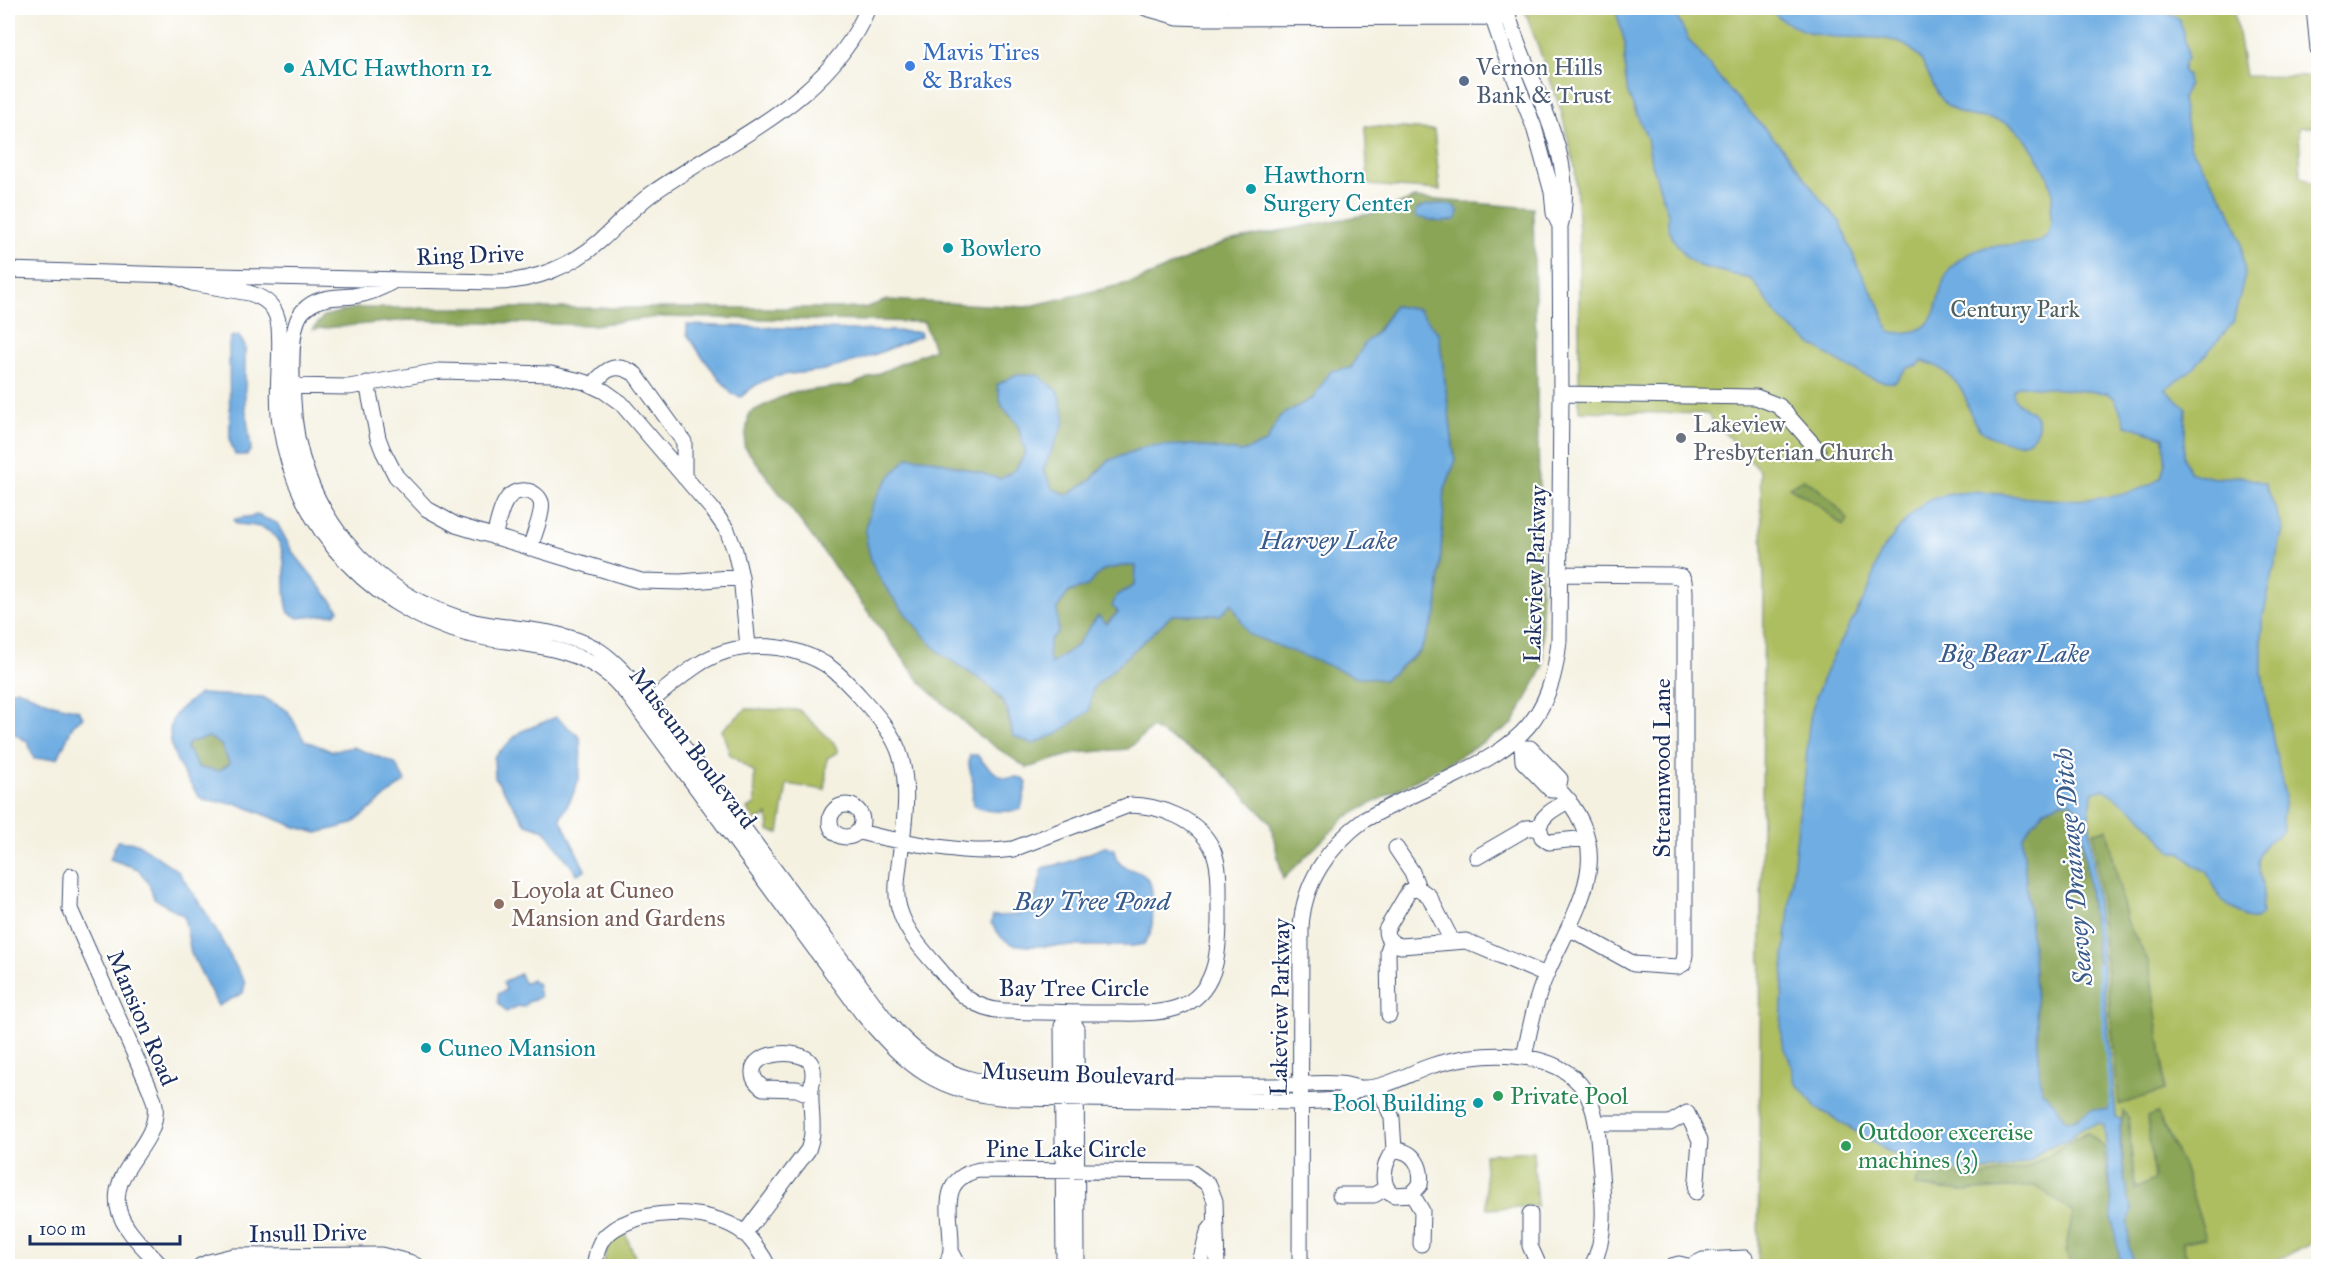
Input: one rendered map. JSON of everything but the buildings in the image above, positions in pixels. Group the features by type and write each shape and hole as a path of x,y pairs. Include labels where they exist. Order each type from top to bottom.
{"street":[{"name":"Ring Drive","path":"8,270 513,281 557,268 574,260 598,243 644,200 683,172 770,120 817,82 849,43 868,8"},
{"path":"1146,8 1178,17 1204,18 1508,12"},
{"path":"2314,8 2319,49"},
{"name":"Lakeview Parkway","path":"1300,1266 1301,922 1312,882 1321,864 1349,831 1364,820 1518,745 1537,715 1550,688 1557,666 1561,394 1560,226 1565,209 1563,170 1549,121 1508,12"},
{"name":"Lakeview Parkway","path":"1491,13 1534,127 1552,192 1554,213 1560,226"},
{"name":"Museum Boulevard","path":"174,275 192,284 259,296 272,305 278,317 285,386"},
{"name":"Museum Boulevard","path":"395,280 380,289 355,296 324,298 312,303 301,313 294,336 280,420 293,477 326,538 347,564 371,587 396,604 453,630 559,650 583,659 610,676 645,706 862,1013 891,1048 926,1075 954,1089 987,1097 1069,1092 1340,1084 1361,1088"},
{"path":"593,385 601,374 616,366 635,374 684,442 684,477"},
{"path":"285,386 349,387 439,371 551,374 593,385 621,403 727,530 741,577 747,646"},
{"path":"367,383 382,451 396,476 416,499 441,518 494,537 641,581 681,582 741,577"},
{"path":"1561,394 1756,397 1779,406 1818,450"},
{"path":"494,537 508,497 515,492 525,490 534,493 541,501 541,510 530,548"},
{"name":"Streamwood Lane","path":"1559,574 1671,575 1682,577 1684,581 1685,955 1683,964 1677,967 1634,964 1569,928"},
{"name":"Bay Tree Circle","path":"645,706 711,657 747,646 777,647 804,654 827,665 880,718 901,756 906,782 897,893 900,912 913,937 951,984 972,1003 987,1010 1069,1013 1155,1012 1185,1005 1203,991 1213,971 1220,948 1219,872 1212,849 1198,830 1167,810 1149,805 1129,805 1013,849 970,852 902,841"},
{"path":"1518,745 1530,748 1560,779 1558,789 1577,811 1587,838 1589,864 1586,889 1546,975 1524,1057"},
{"path":"1569,800 1546,814 1541,820 1539,827 1542,837 1549,842 1587,838"},
{"path":"1477,857 1527,828 1539,827"},
{"path":"858,831 902,841"},
{"path":"1395,848 1412,872 1418,888 1430,896 1452,941"},
{"name":"Mansion Road","path":"71,876 70,909 155,1105 154,1123 150,1134 129,1165 116,1194 119,1212 125,1225 160,1266"},
{"path":"1418,888 1408,891 1388,924 1386,934 1391,942 1401,946 1466,941 1546,975"},
{"path":"1389,1015 1388,951 1391,942"},
{"path":"1064,1266 1069,1171 1069,1092 1062,1026 1069,1013"},
{"path":"1361,1088 1379,1086 1453,1059 1483,1055 1524,1057 1553,1066 1577,1082 1593,1108 1596,1123 1603,1209 1598,1265"},
{"path":"1379,1086 1392,1118 1394,1150 1386,1166 1384,1181 1386,1188 1394,1195 1412,1194 1417,1191 1421,1179 1418,1163 1407,1152 1394,1150"},
{"name":"Museum Boulevard","path":"1069,1092 1300,1102 1340,1100 1361,1088"},
{"path":"744,1233 808,1150 813,1134 811,1095"},
{"path":"1596,1123 1670,1123 1687,1113 1700,1140 1696,1192"},
{"name":"Pine Lake Circle","path":"947,1266 951,1251 948,1200 952,1187 967,1173 979,1170 1191,1172 1209,1185 1215,1201 1217,1266"},
{"path":"1069,1171 1077,1266"},
{"path":"1340,1195 1374,1195 1386,1188"},
{"path":"1412,1194 1422,1211 1421,1244"},
{"path":"594,1266 600,1242 615,1228 634,1219 682,1214 719,1220 744,1233 768,1266"},
{"path":"1530,1214 1530,1246 1539,1266"},
{"path":"1199,1266 1208,1232 1216,1220"},
{"name":"Pine Lake Circle","path":"951,1251 959,1266"},
{"name":"Insull Drive","path":"200,1266 234,1256 381,1255 417,1266"},
{"path":"1672,1266 1679,1264 1689,1266 1703,1260 1745,1258"}],"green space":[{"name":"Century Park","path":"1524,8 2234,8 2245,76 2318,77 2318,127 2299,127 2301,176 2313,184 2318,341 2318,1241 2264,1266 2144,1266 2085,1223 2080,1266 1758,1266 1764,582 1760,471 1707,414 1579,411 1579,235 1575,168 1561,110"},
{"path":"1365,126 1434,130 1440,190 1368,185"},
{"path":"1414,198 1533,208 1543,668 1513,724 1452,761 1346,817 1283,879 1270,822 1211,761 1152,728 1128,749 1076,753 1027,768 979,736 922,684 744,446 749,413 789,393 852,385 934,349 924,322 660,317 592,325 408,320 313,329 324,316 356,308 864,308 887,300 1026,307 1137,281 1227,241 1380,212","holes":["1394,306 1418,309 1439,334 1455,462 1445,489 1437,612 1420,652 1384,680 1232,603 1220,615 1172,615 1093,688 1013,736 1006,708 868,520 884,486 909,457 930,459 1001,479 1016,469 1026,452 1017,423 1002,406 997,385 1015,375 1038,375 1050,451 1043,469 1053,489 1068,495 1091,480 1108,461 1191,445 1241,452 1266,443 1280,416 1313,398 1331,371 1350,368"]},
{"path":"1803,479 1822,492 1843,514 1848,520 1844,527 1820,506 1789,487"},
{"path":"1136,566 1135,585 1116,597 1118,612 1106,624 1098,616 1076,646 1051,664 1048,654 1050,639 1058,633 1057,608 1069,592 1087,586 1103,570"},
{"path":"746,709 799,710 834,743 838,752 827,758 825,790 787,784 779,833 769,831 768,815 756,821 747,809 755,805 754,772 730,755 722,730"},
{"path":"209,737 221,745 230,764 219,771 199,768 186,748 190,742"},
{"path":"2060,802 2071,802 2080,817 2101,985 2111,1098 2111,1104 2107,1110 2064,1120 2055,1104 2041,1091 2033,959 2022,837 2044,810"},
{"path":"2107,829 2127,921 2149,963 2163,1063 2164,1090 2119,1105 2094,832"},
{"path":"2123,1111 2128,1117 2135,1189 2154,1180 2147,1117 2157,1113 2183,1166 2206,1238 2182,1242 2190,1266 2087,1266 2085,1263 2072,1266 2065,1252 2073,1213 2037,1186 1963,1191 1915,1186 1922,1170 1978,1177 2025,1169 2087,1132 2103,1146 2111,1194 2126,1194 2120,1131"},
{"path":"1533,1151 1537,1206 1487,1209 1484,1154"},
{"path":"624,1231 639,1266 603,1266 609,1246 615,1237"}],"water":[{"name":"Big Bear Lake","path":"1615,8 1672,8 1689,40 1726,86 1788,154 1840,222 1858,267 1879,304 1889,332 1910,332 1924,327 1932,318 1950,268 1962,258 1986,247 2039,242 2046,237 2050,227 2052,191 2050,183 2035,153 2015,128 2000,121 1968,116 1945,103 1922,62 1910,48 1885,39 1837,37 1809,32 1782,20 1768,8 2165,8 2167,14 2177,17 2180,21 2187,49 2183,71 2187,76 2188,85 2182,99 2190,146 2226,203 2234,221 2241,240 2245,275 2233,323 2194,368 2165,389 2186,408 2184,457 2189,472 2214,478 2240,476 2265,483 2283,529 2262,621 2262,673 2285,796 2283,830 2265,845 2259,857 2263,895 2262,914 2256,920 2246,918 2221,899 2206,871 2195,866 2181,852 2172,852 2141,816 2104,789 2093,791 2089,814 2116,1117 2121,1120 2120,1145 2127,1197 2132,1210 2128,1224 2129,1246 2134,1266 2121,1266 2112,1219 2104,1125 2098,1123 2080,1129 2067,1141 2045,1148 2030,1161 2004,1169 1973,1172 1937,1168 1891,1153 1817,1108 1795,1082 1789,1058 1784,1049 1781,1030 1784,957 1812,710 1829,664 1868,591 1882,551 1914,512 1926,502 1947,495 1982,492 2071,500 2110,497 2146,486 2161,478 2165,463 2164,437 2126,425 2115,399 2108,393 2025,386 2019,386 2013,391 2016,401 2036,417 2038,425 2034,436 2030,440 2016,443 1989,436 1979,429 1973,419 1959,386 1936,366 1922,361 1919,365 1907,368 1895,382 1884,382 1869,377 1835,360 1791,328 1777,315 1751,279 1699,266 1687,258 1673,239 1668,226 1668,214 1651,161 1647,138 1628,94 1625,75 1625,43","holes":["2060,802 2071,802 2080,817 2101,985 2111,1104 2107,1110 2091,1109 2075,1120 2064,1120 2055,1104 2041,1091 2033,959 2022,837 2044,810"]},
{"path":"1427,205 1455,206 1459,213 1455,220 1442,222 1416,217 1416,210"},
{"name":"Harvey Lake","path":"1394,306 1418,309 1439,334 1455,462 1445,489 1437,612 1420,651 1384,680 1355,676 1248,634 1232,603 1220,615 1172,615 1093,688 1089,711 1057,734 1033,744 1013,736 1008,712 1002,699 977,677 933,646 896,601 875,570 866,539 871,509 875,499 894,472 909,457 930,459 1001,479 1016,469 1026,452 1017,423 1002,406 997,385 1015,375 1038,375 1058,392 1065,420 1043,470 1053,489 1068,495 1091,480 1108,461 1147,446 1191,445 1241,452 1266,443 1280,416 1313,398 1331,371 1351,368 1364,344 1378,331","holes":["1136,566 1135,585 1116,596 1112,606 1118,612 1107,624 1098,616 1076,646 1051,664 1048,654 1050,639 1058,633 1057,608 1069,592 1087,586 1103,570"]},
{"path":"687,325 920,332 921,336 840,366 772,378 752,388 741,397 732,394 703,358 687,334"},
{"path":"238,335 245,346 245,404 251,449 247,455 235,455 230,441 229,343 231,337"},
{"path":"257,515 277,523 292,551 339,610 335,614 298,618 289,613 280,545 265,529 237,524 234,520"},
{"path":"17,689 53,704 78,710 83,717 73,725 58,758 34,759 28,742 8,730 8,692"},
{"path":"199,694 263,697 288,711 304,740 331,751 353,747 395,763 405,781 352,824 317,833 238,804 201,799 176,759 170,736 175,715","holes":["209,737 221,745 230,764 219,771 199,768 186,748 190,742"]},
{"path":"556,717 580,737 581,761 578,780 572,797 560,818 585,870 577,874 545,830 526,824 495,778 494,757 520,732"},
{"path":"970,755 977,755 999,775 1007,778 1022,778 1027,783 1021,809 994,811 975,806 972,800"},
{"path":"117,841 137,843 178,871 208,916 245,983 243,993 218,1006 191,953 184,916 154,898 148,882 138,869 110,859"},
{"name":"Bay Tree Pond","path":"1107,846 1114,849 1116,857 1124,867 1145,876 1151,885 1152,928 1144,944 1133,946 1028,946 1011,944 1002,938 991,923 993,916 1016,915 1027,909 1037,893 1043,868 1065,863"},
{"path":"520,974 524,983 532,979 534,983 537,983 540,997 523,1007 518,1006 506,1012 498,1002 498,994 506,990 503,982"}],"waterway":[{"name":"Seavey Drainage Ditch","path":"2098,964 2111,1107"}],"place":[{"name":"Mavis Tires & Brakes","path":"910,66"},
{"name":"AMC Hawthorn 12","path":"289,68"},
{"name":"Vernon Hills Bank & Trust","path":"1464,81"},
{"name":"Hawthorn Surgery Center","path":"1251,189"},
{"name":"Bowlero","path":"948,248"},
{"name":"Lakeview Presbyterian Church","path":"1681,438"},
{"name":"Loyola at Cuneo Mansion and Gardens","path":"499,904"},
{"name":"Cuneo Mansion","path":"426,1048"},
{"name":"Private Pool","path":"1498,1096"},
{"name":"Pool Building","path":"1478,1103"},
{"name":"Outdoor excercise machines (3)","path":"1846,1146"}]}
